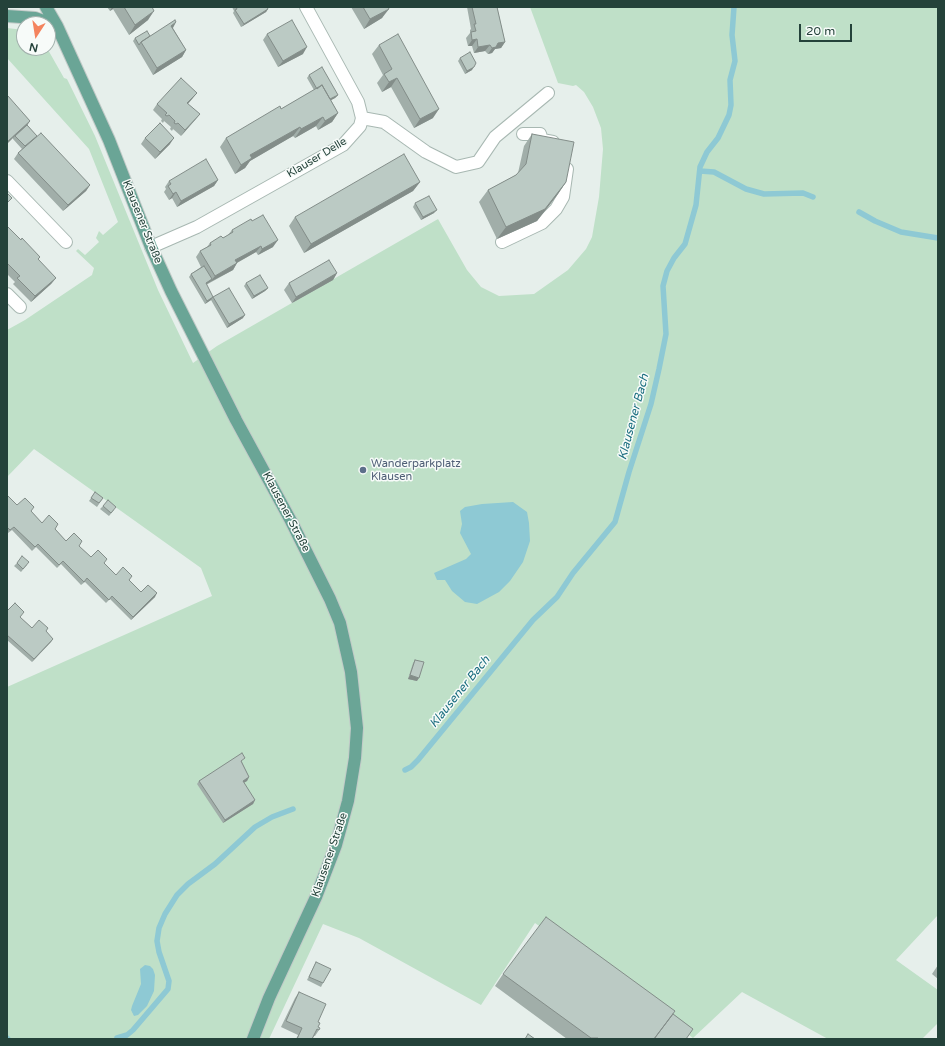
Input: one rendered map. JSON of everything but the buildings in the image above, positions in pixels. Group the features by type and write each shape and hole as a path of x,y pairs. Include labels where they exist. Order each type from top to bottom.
{"main road":[{"name":"Klausener Straße","path":"46,7 57,26 109,140 151,247 185,320 236,420 291,520 330,599 340,623 351,672 357,728 355,758 348,801 336,845 316,897 269,998 252,1039"},
{"path":"7,16 35,18 57,26"}],"street":[{"path":"306,7 358,102 362,118 384,122 426,152 456,167 478,162 495,137 548,94"},
{"name":"Klauser Delle","path":"151,247 197,227 344,145 360,126 362,118"},
{"path":"502,242 542,223 556,209 562,198 568,149 542,140 540,134 523,134"},
{"path":"7,182 66,242"},
{"path":"7,294 20,307"}],"green space":[{"path":"530,7 938,7 938,915 896,960 938,990 938,1023 922,1039 828,1039 742,992 693,1038 535,923 481,1005 359,938 323,924 269,1039 7,1039 7,687 212,596 201,568 34,449 7,477 7,330 25,320 92,275 94,268 76,251 78,249 85,255 99,242 96,238 99,231 103,235 118,222 89,149 7,58 7,28 16,29 16,56 52,56 64,78 67,79 95,136 158,290 193,363 217,346 438,219 467,270 481,287 499,296 534,294 568,270 586,249 592,237 599,197 603,149 601,128 593,107 584,92 576,85 573,86 558,83"}],"water":[{"path":"513,502 527,512 529,523 530,541 523,562 510,581 499,592 477,604 465,602 452,591 445,580 437,580 434,573 466,559 471,554 460,533 462,524 460,511 465,507 482,504"},
{"path":"145,965 150,966 153,969 155,975 154,991 147,1006 138,1015 134,1016 131,1010 141,984 140,969"}],"waterway":[{"name":"Klausener Bach","path":"405,770 411,767 418,760 533,620 557,597 573,573 615,522 651,404 659,369 666,334 663,286 667,271 674,258 685,244 696,205 700,167 707,152 718,138 729,115 731,105 730,80 735,61 732,35 734,7"},
{"path":"700,171 714,172 746,189 764,194 803,193 813,197"},
{"path":"859,212 875,221 901,232 938,238"},
{"name":"Klausener Bach","path":"117,1038 127,1035 133,1030 168,989 169,981 159,952 157,941 159,928 165,914 177,895 188,884 215,864 255,827 272,817 293,809"}],"place":[{"name":"Wanderparkplatz Klausen","path":"363,470"}]}
